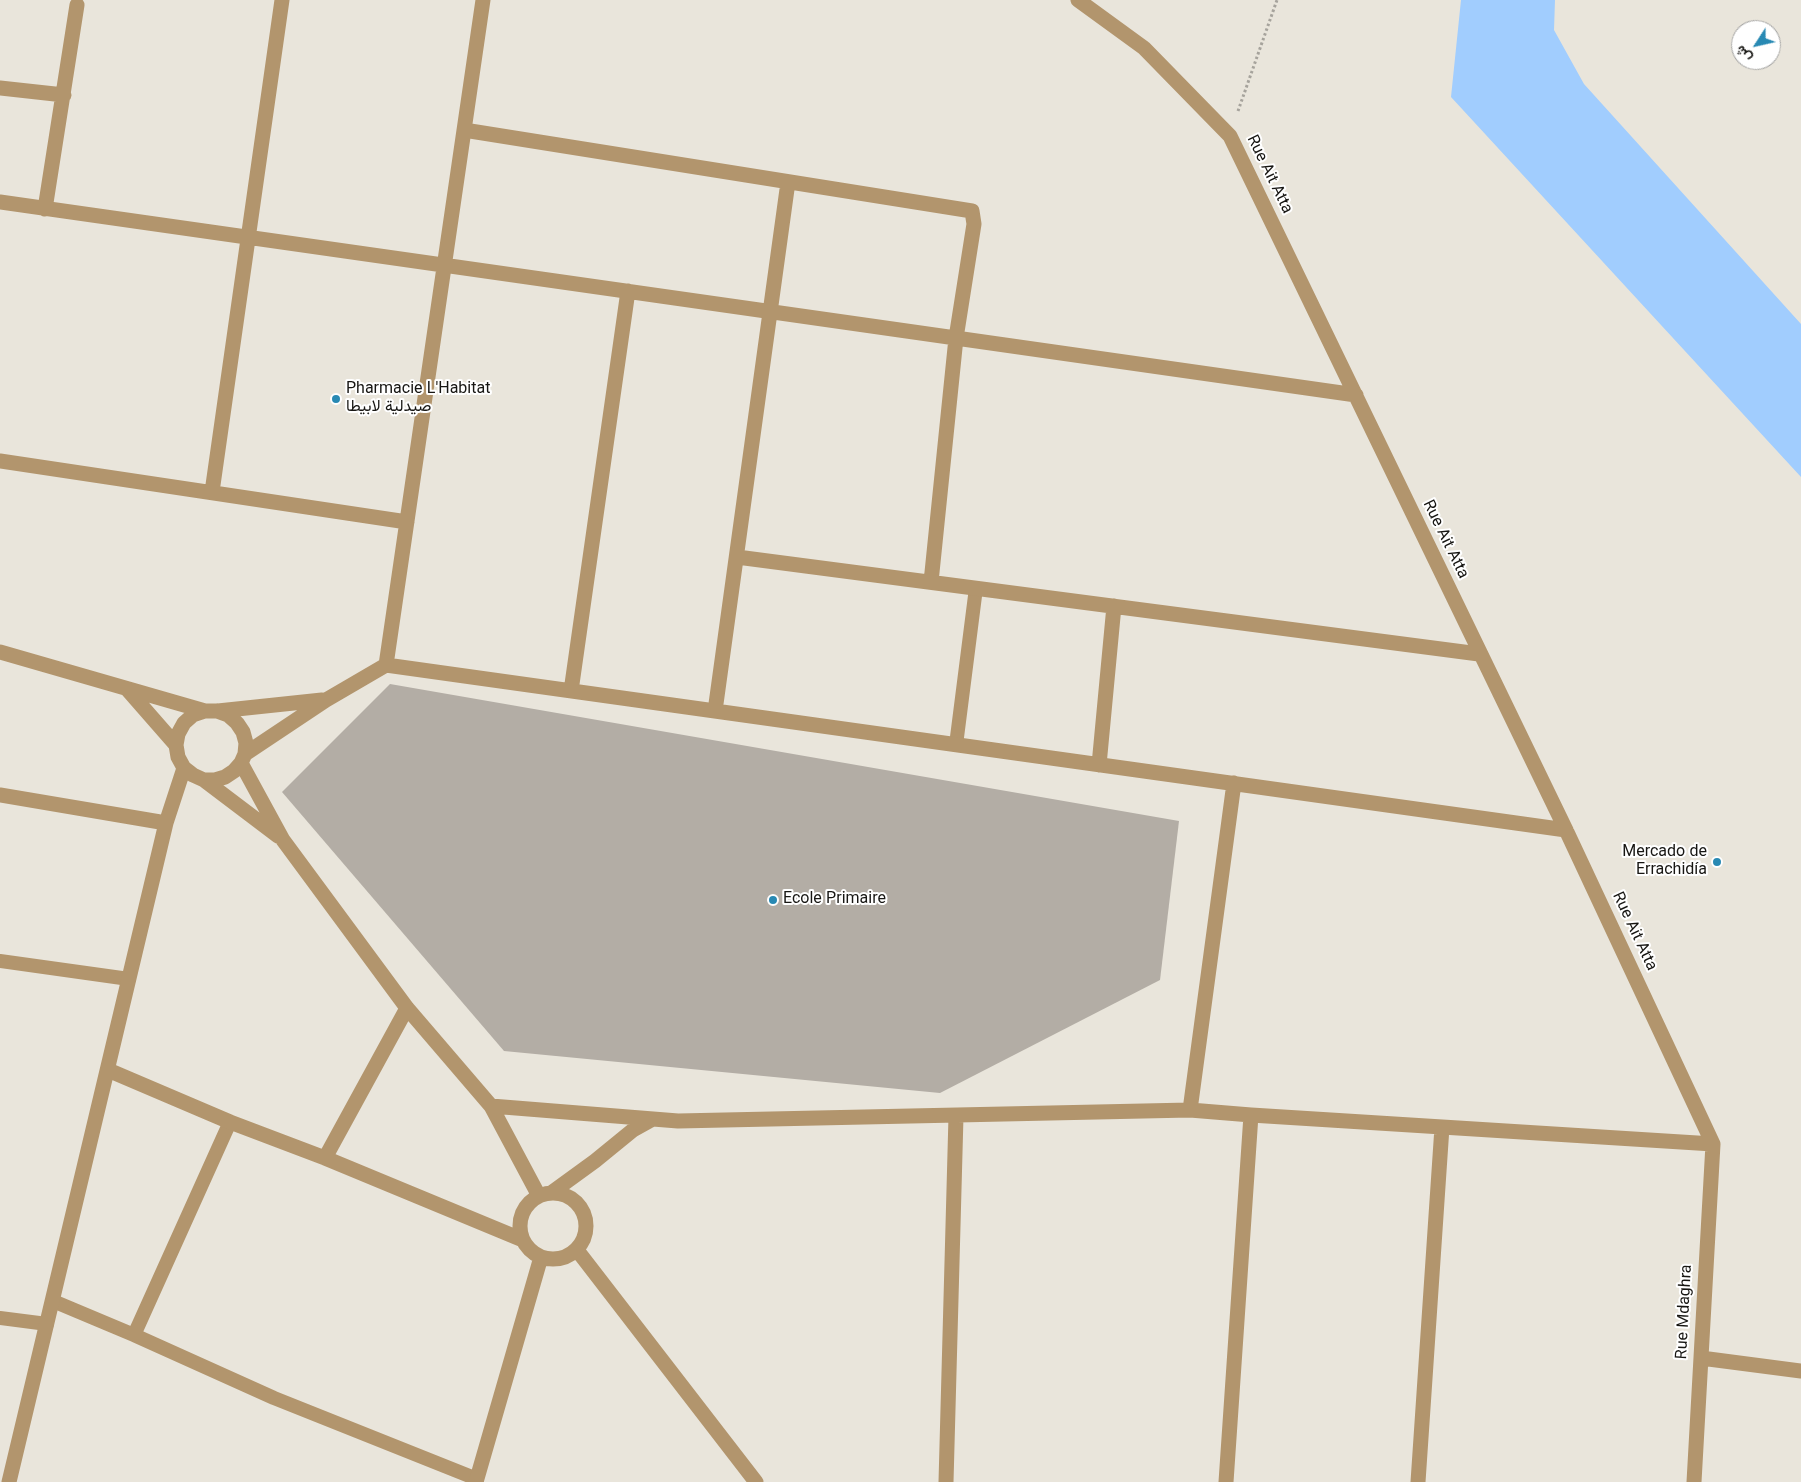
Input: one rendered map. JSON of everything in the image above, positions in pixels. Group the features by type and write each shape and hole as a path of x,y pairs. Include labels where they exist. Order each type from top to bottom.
{"street":[{"path":"212,492 282,0"},
{"path":"386,665 482,0"},
{"name":"Rue Ait Atta","path":"1078,0 1144,48 1230,136 1356,394 1479,654 1566,830 1713,1144"},
{"path":"46,209 77,5"},
{"path":"0,88 64,95"},
{"path":"464,130 972,211 974,224 956,338 931,582"},
{"path":"716,711 788,182"},
{"path":"0,202 1356,394"},
{"path":"571,691 628,291"},
{"path":"0,464 212,492 406,522"},
{"path":"737,558 1479,654"},
{"path":"1099,765 1114,606"},
{"path":"0,652 127,689 228,715 237,722 243,732 246,743 243,758 283,840 407,1008 491,1106 545,1194"},
{"path":"204,780 215,780 225,777 234,771 243,758 326,700 386,665 1566,830"},
{"path":"127,689 176,745"},
{"path":"283,840 204,780 184,768 178,757 176,745 178,734 184,723 193,715 211,711 326,700"},
{"path":"9,1482 166,824 184,768"},
{"path":"1190,1110 1234,784"},
{"path":"0,795 166,824"},
{"path":"325,1158 407,1008"},
{"path":"108,1070 230,1122 325,1158 523,1240"},
{"path":"491,1106 678,1121 1190,1110 1713,1144"},
{"path":"1226,1482 1251,1115"},
{"path":"946,1482 956,1116"},
{"path":"545,1194 562,1194 572,1199 584,1215 586,1227 584,1239 577,1250 566,1257 554,1260 541,1257 530,1250 523,1240 520,1227 522,1214 528,1203 595,1161 633,1130 651,1120"},
{"path":"1418,1482 1442,1127"},
{"name":"Rue Mdaghra","path":"1694,1482 1713,1144"},
{"path":"577,1250 756,1482"},
{"path":"477,1481 541,1257"},
{"path":"1701,1358 1801,1371"}],"lane":[{"path":"956,744 976,588"},
{"path":"0,961 129,979"},
{"path":"134,1335 230,1122"},
{"path":"52,1301 134,1335 274,1398 477,1481"},
{"path":"0,1318 47,1324"}],"path":[{"path":"1230,136 1277,0"}],"water":[{"path":"1461,0 1555,0 1554,30 1584,84 1801,324 1801,477 1451,97"}],"building":[{"name":"Ecole Primaire","path":"390,684 1179,821 1160,980 940,1093 504,1051 282,792"}],"place":[{"name":"Pharmacie L'Habitat صيدلية لابيطا","path":"336,399"},
{"name":"Mercado de Errachidía","path":"1717,862"},
{"name":"Ecole Primaire","path":"773,900"}]}
